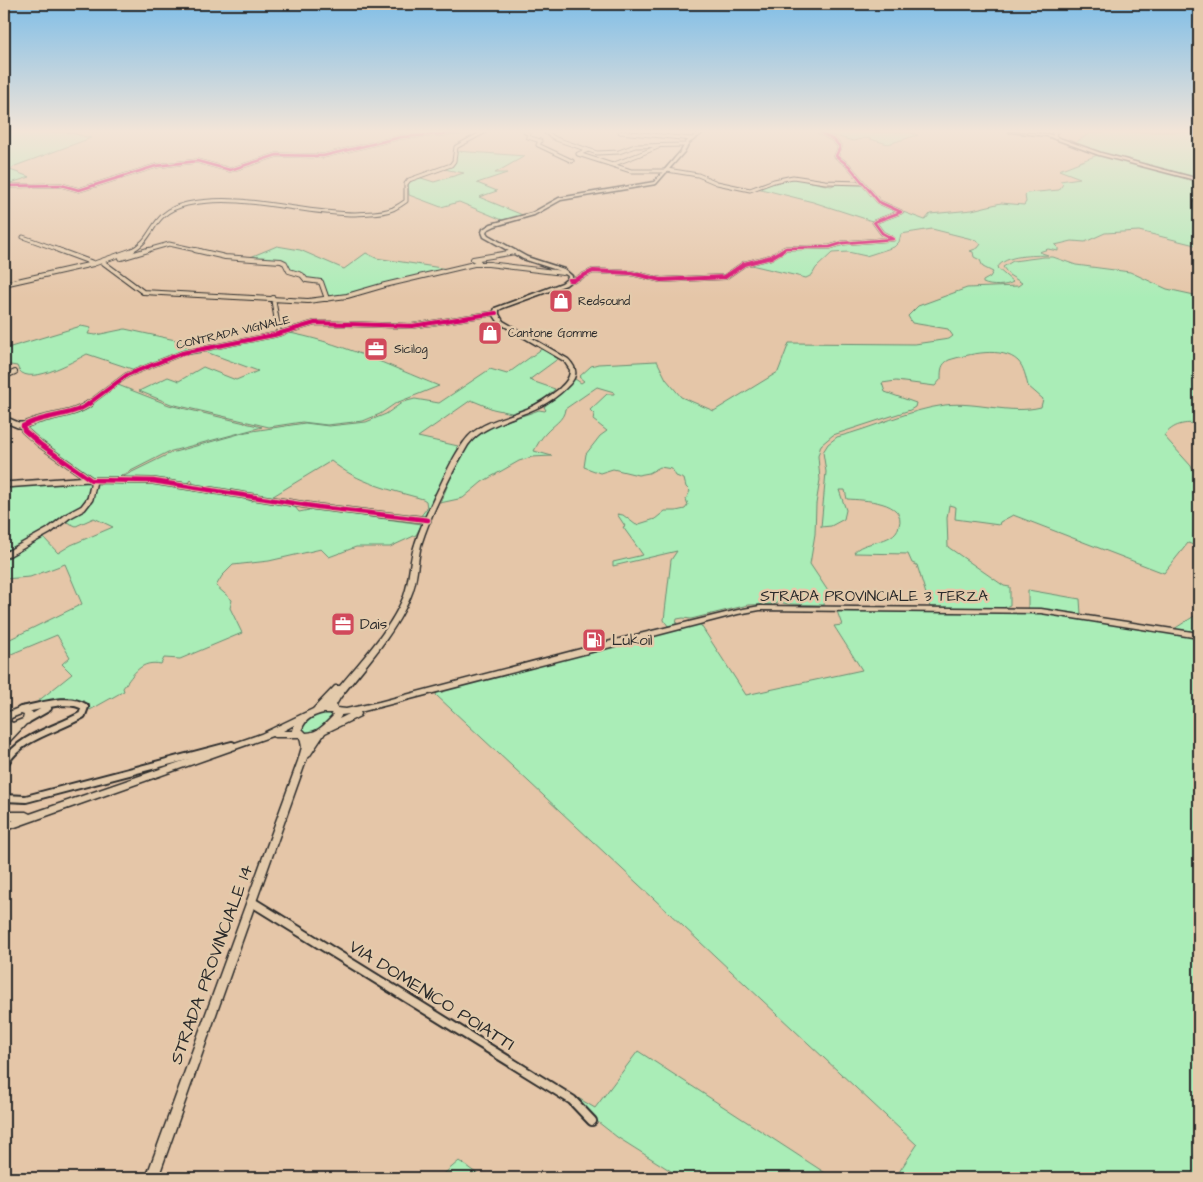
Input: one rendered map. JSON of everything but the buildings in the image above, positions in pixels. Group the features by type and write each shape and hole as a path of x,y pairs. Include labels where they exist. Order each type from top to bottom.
{"main road":[{"path":"302,760 334,721 337,716 332,705 337,696 392,623 406,599 414,579 417,548 428,520 471,437 491,424 527,412 545,403 565,386 574,375 574,369 566,360 500,322 496,313 497,309 501,306 564,284 569,278 562,270 529,260 486,236 485,229 533,214 556,200 634,187"},
{"name":"STRADA PROVINCIALE 3 TERZA","path":"379,706 611,644 760,608 1041,611 1199,636"},
{"path":"302,760 306,747 302,735 297,730 298,726 366,657"},
{"path":"264,736 323,710 346,712 379,706"},
{"path":"4,828 264,736 283,732 312,736 338,722 379,706"},
{"path":"4,734 4,723 7,716 20,710"},
{"path":"4,711 20,710 29,714 26,720 4,742"},
{"path":"4,723 14,726 26,720"},
{"name":"STRADA PROVINCIALE 14","path":"152,1178 302,760"},
{"path":"4,816 24,817 45,812"}],"street":[{"path":"69,187 79,190 88,187"},
{"path":"4,284 119,256 139,247 161,216 176,208 191,204 237,201 355,214 392,210 406,201 406,187"},
{"path":"737,187 750,190 758,187"},
{"path":"569,278 582,276 593,271 631,273 661,280 725,277 744,264 771,257 786,248 830,247 845,242 893,239 882,234 874,222 901,212 879,202 866,187"},
{"path":"22,238 93,263"},
{"path":"85,265 104,263 169,244 224,256 281,261 285,263 289,271 302,275 306,280 322,282 327,299"},
{"path":"515,252 473,259 477,262 563,273"},
{"path":"104,263 143,292 299,301 327,299 374,291 385,285 474,264 491,264"},
{"path":"273,298 279,333"},
{"name":"CONTRADA VIGNALE","path":"24,425 32,421 79,411 127,374 174,355 279,333 315,323 412,326 496,313"},
{"path":"4,377 15,372"},
{"path":"4,419 18,425 24,425 24,430 40,444 91,480"},
{"path":"4,556 49,532 68,516 83,508 90,500 91,480"},
{"path":"4,485 91,480 153,481 318,507 428,520"},
{"path":"4,764 9,753 19,744 75,720 85,711 84,705 77,702 20,710"},
{"path":"26,720 54,705"},
{"path":"4,798 26,800 252,740"},
{"name":"VIA DOMENICO POIATTI","path":"252,902 572,1100 592,1120"}],"green space":[{"path":"408,187 487,187 497,191 479,197 525,216 505,221 459,202 441,207 409,195"},
{"path":"865,187 878,202 899,211 872,221 813,202 757,188"},
{"path":"1061,187 1199,187 1199,198 1193,202 1199,204 1197,218 1199,219 1199,246 1139,231 1105,233 1085,242 1072,241 1055,245 1058,251 1048,249 1039,252 1048,255 1013,258 1001,263 997,268 1013,282 999,286 983,283 993,272 983,267 980,260 974,257 973,252 970,251 978,248 981,244 976,240 932,229 901,234 899,242 894,247 866,256 848,252 832,253 816,268 812,275 806,278 747,264 790,248 828,247 841,244 892,240 883,233 875,222 903,212 925,220 930,214 972,210 1001,203 1024,205 1027,193 1059,190"},
{"path":"277,246 300,250 344,269 366,253 376,258 448,269 361,292 329,298 322,282 297,275 292,272 286,263 248,258"},
{"path":"1053,257 1076,265 1130,272 1167,289 1199,296 1199,424 1189,423 1175,426 1164,436 1191,466 1199,487 1199,547 1188,543 1164,573 1013,515 1000,522 999,525 955,519 956,507 949,505 947,518 948,547 1004,586 1010,587 1010,605 1001,609 930,607 917,565 912,563 908,554 854,553 863,546 884,539 896,532 900,518 896,511 882,503 847,499 845,490 839,490 846,510 844,519 831,526 821,527 826,472 823,452 828,444 837,437 931,407 957,404 1017,410 1041,407 1043,399 1028,386 1020,363 1011,356 994,353 975,354 949,360 943,365 941,379 935,386 896,381 882,383 885,392 916,403 915,407 833,435 821,445 818,456 820,480 810,564 828,591 824,605 779,602 776,604 748,605 691,619 677,619 676,624 668,626 664,620 671,560 677,551 613,566 613,562 643,555 623,527 625,526 617,514 623,515 636,525 655,519 665,511 685,509 688,505 686,499 690,491 686,487 684,479 676,476 672,469 660,467 649,473 638,475 613,469 600,473 584,467 586,454 600,436 607,431 593,420 594,414 590,410 607,394 614,394 614,392 597,387 565,409 560,419 544,435 534,451 552,456 532,457 519,461 482,482 463,498 440,503 460,458 474,439 494,425 539,410 545,411 544,407 575,379 581,383 584,381 579,377 591,366 657,361 666,379 681,397 714,411 778,372 789,343 915,344 949,339 953,336 948,329 912,323 908,316 918,306 967,288 1018,286 1022,283 1009,275 1003,267 1013,261"},
{"path":"81,326 91,328 88,334 96,335 125,329 180,341 190,350 174,354 135,370 87,354 50,372 39,375 21,373 17,366 4,364 4,349"},
{"path":"284,332 324,341 382,362 439,386 396,403 380,414 363,421 327,425 302,422 269,427 171,404 139,391 168,377 179,381 203,367 236,380 258,371 206,352 172,357"},
{"path":"543,348 559,358 529,380 555,389 540,403 532,405 534,406 516,414 493,409 471,400 418,437 458,446 456,448 459,450 439,491 433,495 436,497 426,516 420,517 427,508 426,501 423,499 387,489 364,480 341,469 331,461 270,498 192,485 193,481 191,479 187,484 125,479 124,476 171,453 246,432 305,423 329,426 366,422 386,414 403,402 415,399 439,403 490,369 507,374"},
{"path":"118,385 169,405 262,427 168,452 115,479 90,478 25,427 33,422 82,411 112,387"},
{"path":"87,482 91,484 85,504 52,528 4,554 4,489 7,486"},
{"path":"98,482 195,488 252,501 256,500 295,507 299,512 314,509 422,524 416,535 390,547 356,547 329,557 321,549 269,561 233,565 222,576 216,586 232,600 230,608 242,633 180,659 164,658 161,664 154,663 143,666 131,677 123,688 124,691 90,710 89,704 71,699 32,706 72,674 62,664 70,657 57,635 4,657 4,642 82,604 65,564 30,577 4,579 4,557 43,537 58,553 71,545 113,527 94,518 76,526 64,521 81,511"},
{"path":"1028,590 1080,599 1081,614 1028,609"},
{"path":"837,611 1042,613 1199,638 1199,1178 895,1178 917,1145 436,695 437,692 700,624 746,695 862,670 834,626 842,625"},
{"path":"1199,613 1199,635 1174,629"},
{"path":"327,712 333,716 332,719 311,733 303,732 302,727 309,719"},
{"path":"638,1051 833,1178 682,1178 617,1137 598,1122 578,1098 595,1108"},
{"path":"459,1161 483,1178 439,1178"}],"cycle path":[{"path":"69,187 79,190 88,187"},
{"path":"569,280 574,280 593,271 631,273 661,280 725,277 744,264 771,257 786,248 830,247 843,243 893,239 882,233 874,222 901,212 879,202 867,187"},
{"path":"428,520 318,507 153,481 91,480 40,444 24,430 23,426 32,421 79,411 127,375 182,353 274,335 315,323 412,326 496,313"}],"place":[{"name":"Redsound","path":"561,301"},
{"name":"Cantone Gomme","path":"490,333"},
{"name":"Sicilog","path":"376,349"},
{"name":"Dais","path":"343,624"},
{"name":"Lukoil","path":"594,640"}]}
